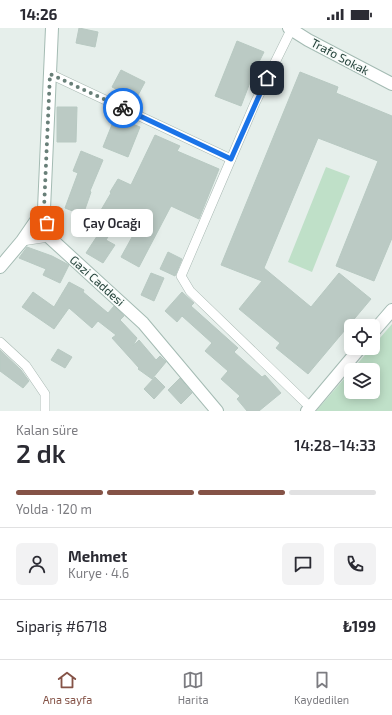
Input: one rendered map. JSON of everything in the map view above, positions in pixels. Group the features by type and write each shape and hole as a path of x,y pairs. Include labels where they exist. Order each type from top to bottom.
{"street":[{"path":"22,241 49,237 44,209 52,28"},
{"path":"290,29 255,103 181,276 190,292 308,409 354,355"},
{"name":"Trafo Sokak","path":"290,29 392,84"},
{"path":"50,74 231,159"},
{"path":"0,267 22,241 44,209"},
{"name":"Gazi Caddesi","path":"49,237 143,322 217,411"},
{"path":"380,324 392,310"},
{"path":"0,342 26,366 45,394 45,411"}],"green space":[{"path":"326,167 350,176 312,272 288,262"},
{"path":"392,324 392,411 316,411 344,379 344,399 380,399 380,363 358,363 365,355 380,355 380,338"}],"building":[{"path":"79,28 98,32 95,47 76,43"},
{"path":"237,41 264,52 254,72 241,106 215,96"},
{"path":"121,70 145,82 136,99 112,87"},
{"path":"300,72 338,87 336,93 392,116 392,238 374,281 336,266 378,161 318,138 264,268 311,307 339,273 371,299 354,319 344,319 344,331 308,374 276,348 280,343 239,309 262,281 221,265"},
{"path":"57,107 77,107 76,142 57,142"},
{"path":"115,117 140,127 128,157 103,147"},
{"path":"155,135 180,146 177,151 219,169 199,219 171,206 139,267 121,257 142,219 125,210 106,240 115,245 103,263 86,253 103,227 94,222 118,179 131,185"},
{"path":"81,151 103,160 90,191 91,192 83,215 65,208 78,173 73,171"},
{"path":"27,247 52,256 69,265 60,283 43,275 46,269 19,258"},
{"path":"168,252 182,259 175,276 160,269"},
{"path":"151,273 164,278 154,301 141,295"},
{"path":"69,282 84,290 83,292 108,313 114,306 124,316 120,320 137,338 133,346 139,340 156,360 160,356 166,362 152,379 138,369 139,368 112,338 116,335 98,321 92,328 69,308 54,329 22,307 33,292 54,307"},
{"path":"182,292 194,303 191,306 238,348 234,352 262,377 265,375 281,393 259,411 247,411 237,399 240,396 221,379 228,371 205,351 212,343 182,316 177,322 165,311"},
{"path":"58,349 72,357 65,368 51,360"},
{"path":"0,350 21,370 29,381 23,388 0,371"},
{"path":"155,377 165,387 154,399 144,389"},
{"path":"180,378 192,393 181,404 168,390"}],"way so far":[{"path":"47,223 44,209 50,74 123,108"}],"place":[{"name":"Çay Ocağı","path":"47,223"}],"route":[{"path":"123,108 231,159 267,78"}]}
